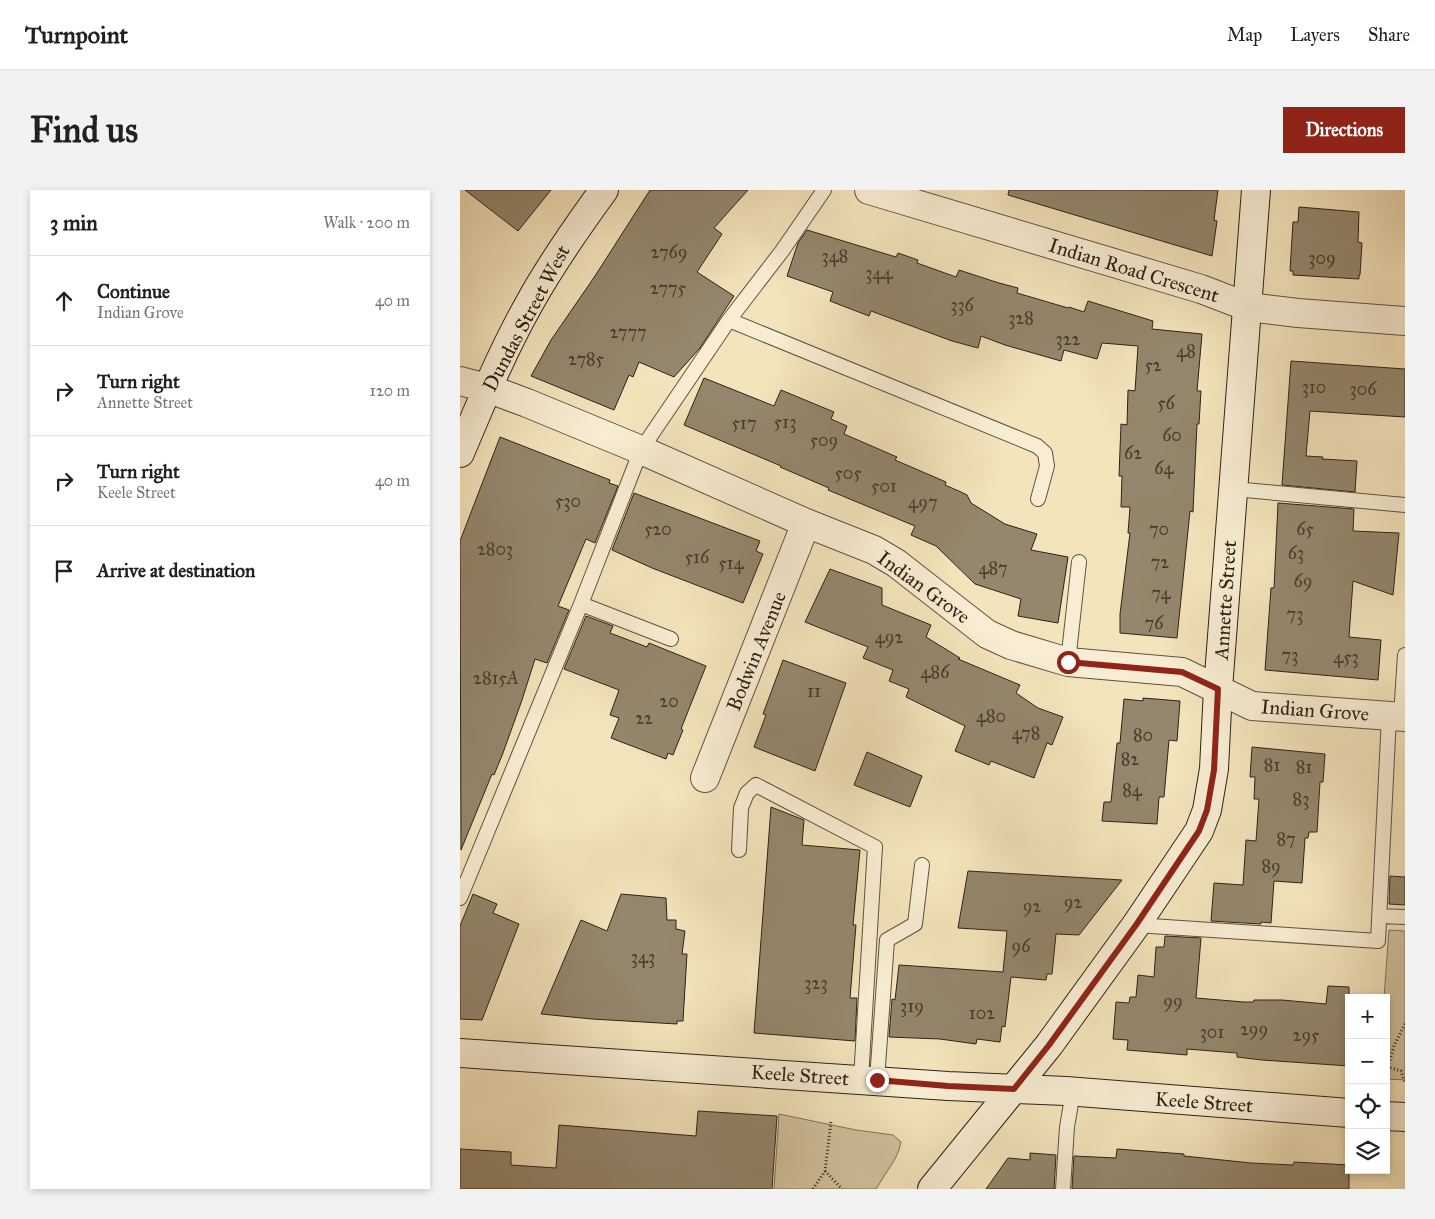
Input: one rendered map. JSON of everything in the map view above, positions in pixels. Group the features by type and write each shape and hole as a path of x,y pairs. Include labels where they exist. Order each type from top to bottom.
{"street":[{"name":"Dundas Street West","path":"460,453 487,388 528,305 574,231 604,190"},
{"name":"Indian Road Crescent","path":"870,190 1201,289 1248,307 1405,321"},
{"name":"Annette Street","path":"932,1189 1049,1045 1136,925 1199,831 1207,810 1214,770 1218,689 1256,190"},
{"name":"Indian Grove","path":"460,381 487,388 641,450 806,523 874,550 896,563 987,634 1011,645 1068,662 1182,672 1252,706 1398,716"},
{"name":"Bodwin Avenue","path":"706,778 806,523"},
{"name":"Keele Street","path":"460,1053 948,1086 1073,1092 1345,1113"},
{"path":"1390,1116 1405,1117"}],"lane":[{"path":"460,898 582,604 641,450 729,320 782,251 824,190"},
{"path":"729,320 1037,446 1045,453 1047,466 1038,499"},
{"path":"1234,489 1405,505"},
{"path":"1068,662 1079,562"},
{"path":"582,604 671,639"},
{"path":"1136,925 1378,941 1405,655"},
{"path":"739,850 741,808 747,793 756,785 875,847 869,1080"},
{"path":"869,1080 887,940 915,924 922,865"},
{"path":"1380,916 1405,917"},
{"path":"1063,1189 1067,1126 1073,1092"}],"path":[{"path":"1405,1024 1394,1046 1388,1067 1402,1071 1405,1083"},
{"path":"813,1189 825,1171 831,1121"},
{"path":"825,1171 842,1189"}],"shaded area":[{"path":"1389,930 1405,931 1405,1080 1390,1079 1390,994 1384,994"},
{"path":"779,1114 856,1130 893,1135 901,1142 899,1150 876,1189 774,1189"}],"building":[{"path":"465,190 551,190 518,231"},
{"path":"650,190 748,190 714,228 722,234 697,272 734,296 700,348 674,377 639,362 633,377 629,375 614,410 531,376 551,340"},
{"path":"1009,190 1218,190 1214,220 1217,221 1212,256 1008,195"},
{"path":"1299,207 1359,212 1358,242 1362,243 1359,279 1293,275 1293,271 1290,271 1293,222 1298,222"},
{"path":"807,230 896,257 898,253 918,260 917,263 956,277 959,270 1018,288 1017,293 1068,308 1084,312 1088,301 1153,321 1152,329 1202,334 1197,391 1201,391 1199,424 1197,424 1193,512 1190,511 1177,638 1120,633 1120,614 1130,533 1128,533 1130,507 1121,507 1122,476 1119,476 1121,424 1127,425 1128,390 1135,391 1138,346 1102,343 1097,359 1064,350 1061,361 981,336 978,348 952,341 871,311 869,316 830,301 833,292 787,276 798,243"},
{"path":"1291,361 1405,369 1405,417 1310,411 1306,456 1357,461 1355,492 1282,485"},
{"path":"704,378 774,406 781,390 834,412 831,419 847,426 844,434 897,457 895,460 946,482 945,485 967,495 971,503 1005,524 1037,534 1031,550 1068,557 1058,623 1018,616 1021,599 975,584 936,546 911,535 915,526 828,490 829,488 781,466 684,425"},
{"path":"500,437 610,480 609,483 618,486 595,543 586,539 558,606 569,610 547,663 535,659 503,753 494,775 492,774 461,850 460,541"},
{"path":"634,493 760,541 756,551 763,554 743,603 652,568 612,550"},
{"path":"1278,503 1354,509 1353,531 1399,533 1393,595 1353,581 1349,637 1381,640 1378,680 1265,670 1271,588 1274,588"},
{"path":"830,569 882,588 882,605 931,625 926,637 960,658 958,659 1020,685 1016,693 1038,708 1063,717 1052,745 1047,743 1034,778 991,761 989,765 955,751 965,726 906,697 909,689 889,681 893,670 863,658 868,647 805,622"},
{"path":"586,616 613,626 610,633 647,647 649,643 706,666 681,729 683,730 673,755 668,753 666,759 611,738 619,718 610,715 619,690 564,669"},
{"path":"783,660 846,683 815,771 754,747 766,715 763,714"},
{"path":"1143,698 1180,701 1177,741 1169,740 1164,797 1159,797 1157,824 1102,821 1104,802 1111,802 1117,743 1120,743 1124,699 1143,701"},
{"path":"1252,747 1325,754 1323,782 1320,782 1317,832 1309,832 1308,838 1305,838 1302,883 1274,881 1271,923 1211,921 1214,883 1243,885 1246,840 1256,841 1259,799 1254,799 1255,777 1250,777"},
{"path":"867,752 922,776 910,807 854,785"},
{"path":"771,807 804,820 802,845 860,850 853,925 856,925 850,998 857,998 855,1041 754,1033"},
{"path":"968,871 1122,880 1079,935 1056,934 1052,974 1047,974 1046,980 1011,977 1005,1027 1002,1026 1000,1042 977,1039 976,1044 940,1039 889,1037 892,999 895,1000 899,965 1003,972 1007,931 958,928"},
{"path":"1390,876 1405,877 1405,905 1389,904"},
{"path":"473,894 497,904 493,913 519,924 482,1020 460,1019 460,926"},
{"path":"621,894 666,898 667,920 676,920 676,929 685,931 682,954 687,954 683,1021 677,1021 677,1024 541,1014 581,920 607,931"},
{"path":"1165,936 1201,938 1196,998 1244,1002 1282,1000 1326,1004 1328,986 1349,987 1349,994 1345,994 1345,1066 1262,1060 1237,1057 1237,1053 1187,1049 1187,1055 1127,1050 1128,1040 1113,1039 1116,1002 1129,1003 1130,997 1136,997 1138,975 1154,977 1156,947 1164,947"},
{"path":"698,1111 777,1116 772,1189 460,1189 460,1149 511,1152 511,1165 556,1168 559,1125 696,1136"},
{"path":"1117,1149 1184,1154 1184,1156 1251,1163 1293,1165 1294,1162 1345,1165 1345,1174 1349,1174 1349,1189 1072,1189 1074,1156 1116,1158"},
{"path":"1030,1153 1056,1155 1054,1189 986,1189 1008,1158 1030,1160"}],"route":[{"path":"877,1080 1014,1089 1049,1045 1136,925 1199,831 1207,810 1214,770 1218,689 1182,672 1068,662"}]}
